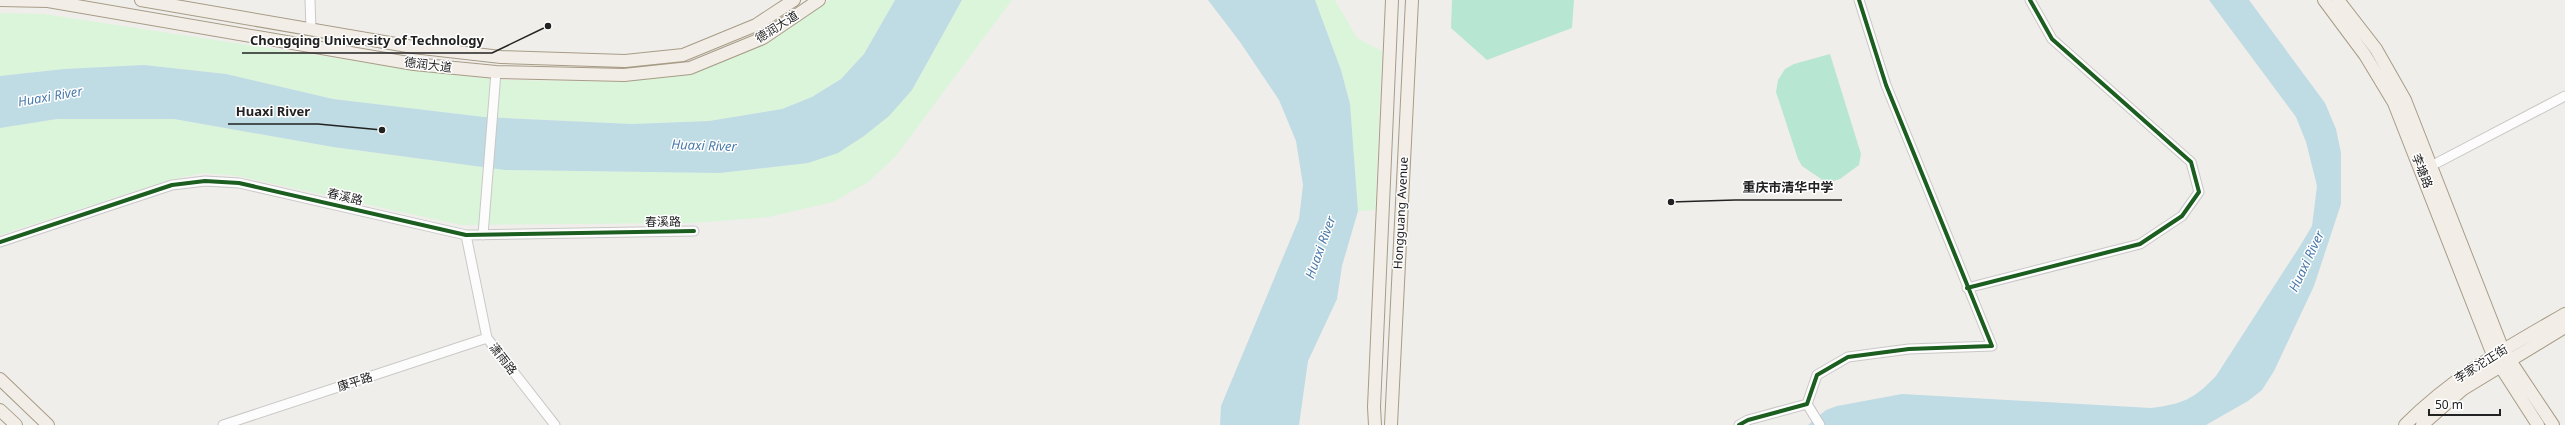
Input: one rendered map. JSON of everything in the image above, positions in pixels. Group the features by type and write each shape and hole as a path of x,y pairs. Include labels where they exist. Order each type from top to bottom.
{"main road":[{"name":"德润大道","path":"0,0 48,1 414,64 496,72 624,76 690,68 763,38 819,0"},
{"name":"德润大道","path":"142,0 414,47 501,57 625,62 683,55 756,25 794,0"},
{"name":"Hongguang Avenue","path":"1375,425 1374,407 1392,0"},
{"name":"Hongguang Avenue","path":"1392,425 1412,0"},
{"name":"李塘路","path":"2324,0 2365,55 2394,103 2492,355 2538,425"},
{"name":"李塘路","path":"2338,0 2392,73 2433,165 2507,355 2553,425"},
{"name":"李家沱正街","path":"2422,425 2453,396 2499,366 2507,355 2565,314"},
{"name":"李家沱正街","path":"2405,425 2439,392 2492,355 2507,355 2565,327"},
{"path":"0,379 48,425"},
{"path":"0,410 16,425"}],"street":[{"path":"310,0 311,30"},
{"path":"1807,404 1817,376 1848,356 1909,350 1992,346 1967,288 1886,85 1859,0"},
{"path":"1967,288 2140,244 2182,216 2199,192 2191,162 2052,39 2030,0"},
{"path":"483,235 496,72"},
{"path":"2433,165 2565,96"},
{"name":"春溪路","path":"0,242 172,185 205,181 239,183 466,235 694,231"},
{"name":"潇雨路","path":"466,235 487,338 555,425"},
{"name":"康平路","path":"223,425 487,338"},
{"path":"1807,404 1819,423"},
{"path":"1739,425 1748,420 1807,404"}],"green space":[{"path":"830,0 895,0 864,54 841,79 812,97 782,109 709,121 632,124 484,117 333,99 226,74 144,65 64,69 0,76 0,13 44,14 413,70 501,80 625,82 692,72 768,42"},
{"path":"962,0 1012,0 895,157 868,182 833,202 769,217 692,223 461,225 238,176 203,173 172,179 0,235 0,128 57,119 174,119 333,147 505,170 720,173 808,163 912,90"},
{"path":"1315,0 1335,0 1357,38 1382,51 1375,210 1358,211 1350,104 1341,70"},
{"path":"1452,0 1574,0 1572,28 1487,60 1451,28"},
{"path":"1830,54 1861,154 1859,165 1840,179 1827,183 1802,166 1798,159 1776,92 1778,80 1785,69 1794,64"}],"water":[{"path":"895,0 962,0 912,90 889,116 864,136 838,153 808,163 720,173 505,170 333,147 174,119 57,119 0,128 0,76 64,69 144,65 226,74 333,99 484,117 632,124 709,121 782,109 812,97 841,79 864,54"},
{"path":"1208,0 1315,0 1341,70 1350,104 1358,211 1342,266 1337,299 1308,361 1299,425 1220,425 1221,406 1299,219 1303,185 1296,141 1279,100 1240,42"},
{"path":"2209,0 2249,0 2325,103 2336,129 2341,153 2341,204 2314,286 2274,371 2262,390 2248,401 2206,425 1808,425 1826,410 1837,406 1902,394 2151,408 2172,405 2187,399 2201,390 2216,376 2312,226 2317,186 2306,142 2296,117"}],"cycle path":[{"path":"1739,425 1748,420 1807,404 1817,375 1848,357 1909,349 1992,346 1886,85 1859,0"},
{"path":"1967,288 2140,244 2182,216 2199,192 2191,162 2052,39 2030,0"},
{"path":"0,242 172,185 205,181 239,183 466,235 694,231"}],"place":[{"name":"Chongqing University of Technology","path":"548,26"},
{"name":"Huaxi River","path":"382,130"},
{"name":"重庆市清华中学","path":"1671,202"}]}
